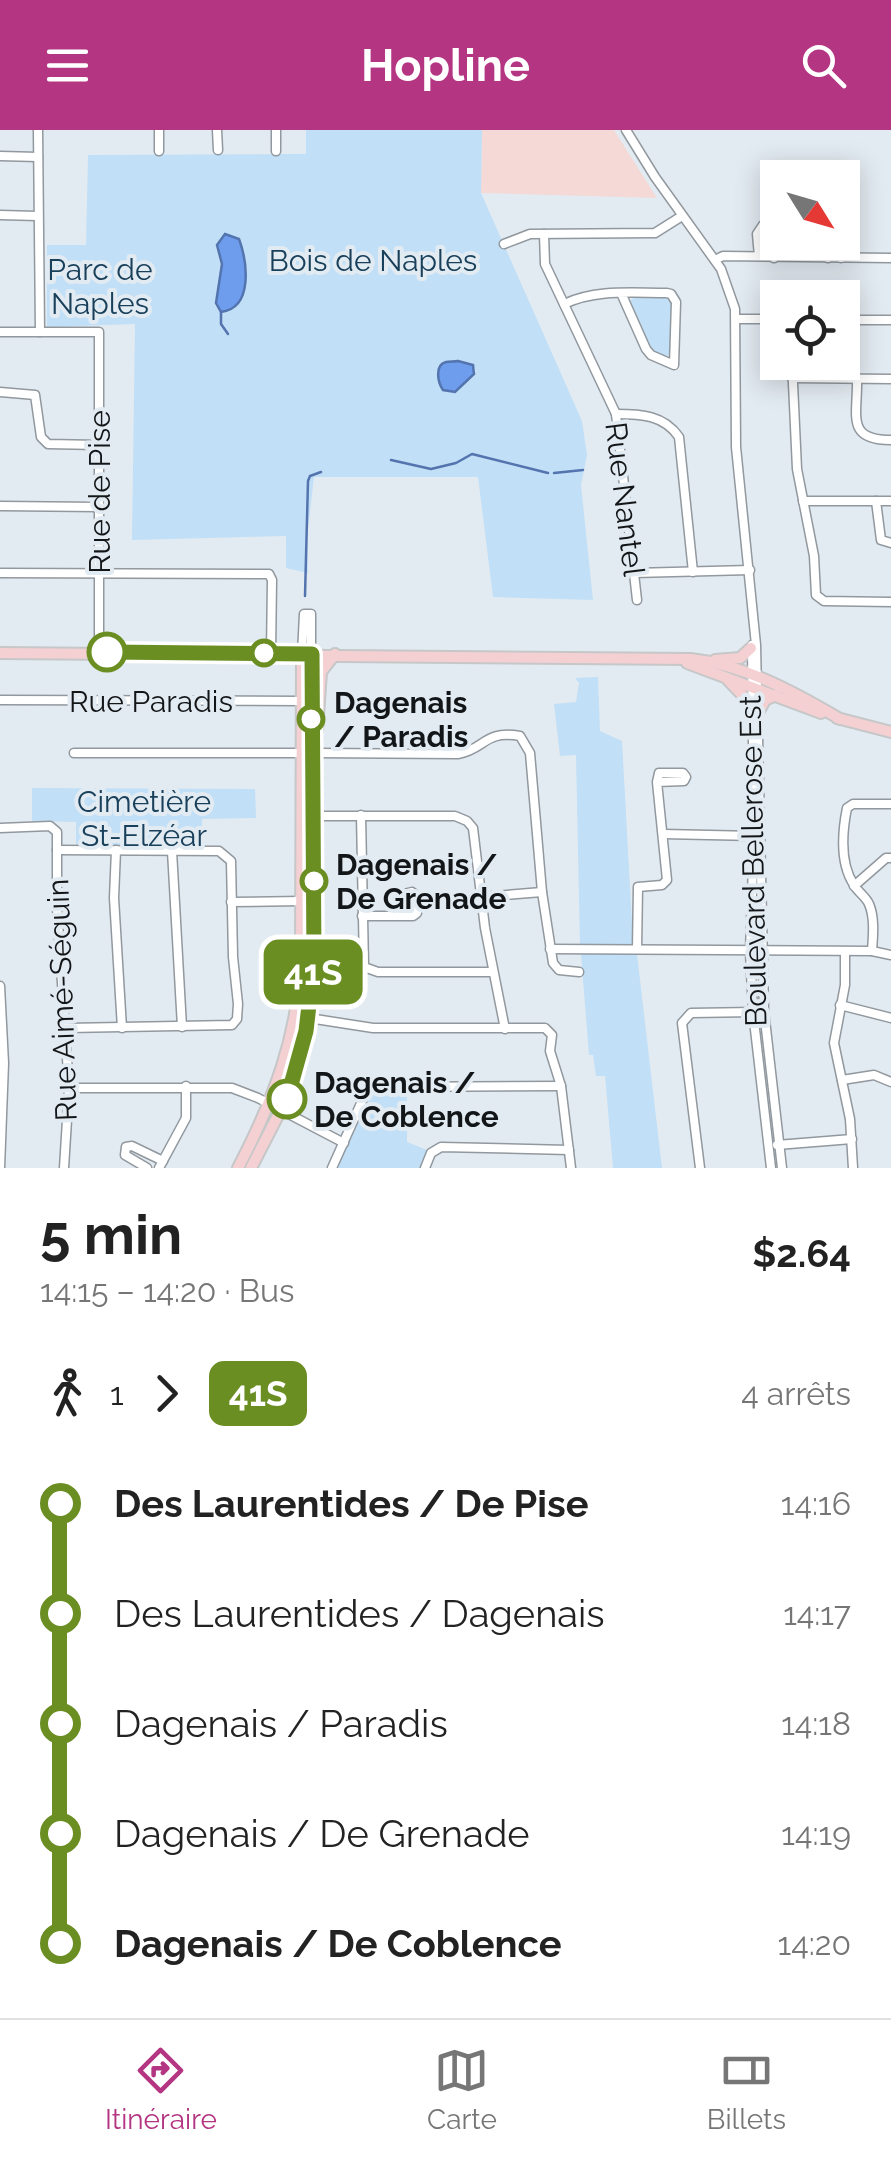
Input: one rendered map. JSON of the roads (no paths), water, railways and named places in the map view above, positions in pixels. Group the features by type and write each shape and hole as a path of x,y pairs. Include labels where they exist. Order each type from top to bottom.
{"main road":[{"path":"0,653 275,653 709,661 737,659 752,648"},
{"path":"275,653 302,676"},
{"path":"307,654 302,701 310,751"},
{"path":"238,1168 270,1104 302,1017 302,901 310,751 307,654"},
{"path":"310,751 319,717 321,672 335,654"},
{"path":"662,658 754,680 776,694 840,719 891,732"},
{"path":"709,661 807,699 840,719"},
{"path":"719,673 755,707 776,694"},
{"path":"252,1168 282,1110 297,1067 302,1017 314,962 308,815"}],"street":[{"path":"0,332 40,332 38,130"},
{"path":"159,130 160,151"},
{"path":"218,130 218,150"},
{"path":"276,130 276,151"},
{"path":"626,130 716,260 730,290 736,319 736,447 750,570 754,680"},
{"path":"0,156 38,157"},
{"path":"0,215 38,216"},
{"path":"504,244 527,234 652,234 682,216"},
{"path":"716,260 723,256 759,256 760,230"},
{"name":"Rue Nantel","path":"544,234 545,264 616,414 637,600"},
{"path":"860,258 891,258"},
{"path":"564,304 586,294 621,293 667,293 674,297 674,366 651,356 621,293"},
{"path":"736,319 760,319"},
{"path":"860,320 891,320"},
{"name":"Rue de Pise","path":"40,332 99,332 99,652"},
{"path":"860,378 891,378"},
{"path":"792,380 797,468 818,598 828,602 891,602"},
{"path":"856,380 858,429 872,440 891,440"},
{"path":"0,392 35,395 41,437 48,444 99,444"},
{"path":"616,414 641,413 672,426 679,437 693,572"},
{"path":"803,500 891,502"},
{"path":"876,501 880,540 891,543"},
{"path":"0,506 99,507"},
{"path":"634,572 750,570"},
{"path":"0,573 270,575 275,653"},
{"path":"307,654 308,614"},
{"path":"754,631 754,680"},
{"name":"Boulevard Bellerose Est","path":"754,680 761,950 774,1146 771,1168"},
{"name":"Rue Paradis","path":"0,700 302,701"},
{"path":"74,753 458,754 492,736 520,736 530,753 552,963 559,970 579,972"},
{"path":"637,950 638,887 662,885 667,880 657,782"},
{"path":"872,951 869,904 854,886 844,861 847,808 853,804 891,804"},
{"path":"308,815 455,816 467,821 473,828 505,1029"},
{"path":"361,815 362,960 368,970 493,972"},
{"name":"Rue Aimé-Séguin","path":"0,828 55,828 69,1088 64,1168"},
{"path":"664,834 757,836"},
{"name":"Boulevard Bellerose Est","path":"757,836 750,951 753,1012 774,1146 782,1168"},
{"path":"57,850 220,851 230,856 236,1019 232,1024 66,1028"},
{"path":"116,850 114,898 122,1028"},
{"path":"172,850 182,1027"},
{"path":"854,886 886,858 891,858"},
{"path":"482,897 542,892"},
{"path":"231,902 302,901"},
{"path":"362,916 398,916"},
{"path":"550,949 872,951 891,955"},
{"path":"844,952 844,985 834,1043 852,1139 852,1168"},
{"path":"0,986 0,1168"},
{"path":"840,1005 891,1018"},
{"path":"700,1168 682,1023 691,1013 764,1012"},
{"path":"302,1017 373,1028 545,1028 550,1032 550,1051 561,1086 571,1168"},
{"path":"842,1080 874,1075 891,1082"},
{"path":"147,1168 124,1156 126,1147 132,1146 161,1164 186,1118 186,1086"},
{"path":"332,1168 363,1095 376,1087 561,1086"},
{"path":"69,1088 232,1088 344,1143"},
{"path":"774,1146 852,1139"},
{"path":"425,1168 431,1153 441,1147 569,1150"}],"water":[{"path":"225,234 239,239 245,282 239,302 221,312 216,303 222,264 217,245"},
{"path":"446,362 473,365 474,374 455,392 443,390 438,370"}],"waterway":[{"path":"221,312 221,324 228,334"},
{"path":"391,460 431,469 472,454 548,473"},
{"path":"554,473 583,470"},
{"path":"305,596 308,481 321,472"}],"place":[{"name":"Dagenais / Paradis","path":"311,719"},
{"name":"Dagenais / De Grenade","path":"314,881"},
{"name":"Dagenais / De Coblence","path":"287,1099"}],"park label":[{"name":"Bois de Naples","path":"373,260"},
{"name":"Parc de Naples","path":"100,286"},
{"name":"Cimetière St-Elzéar","path":"144,818"}]}
